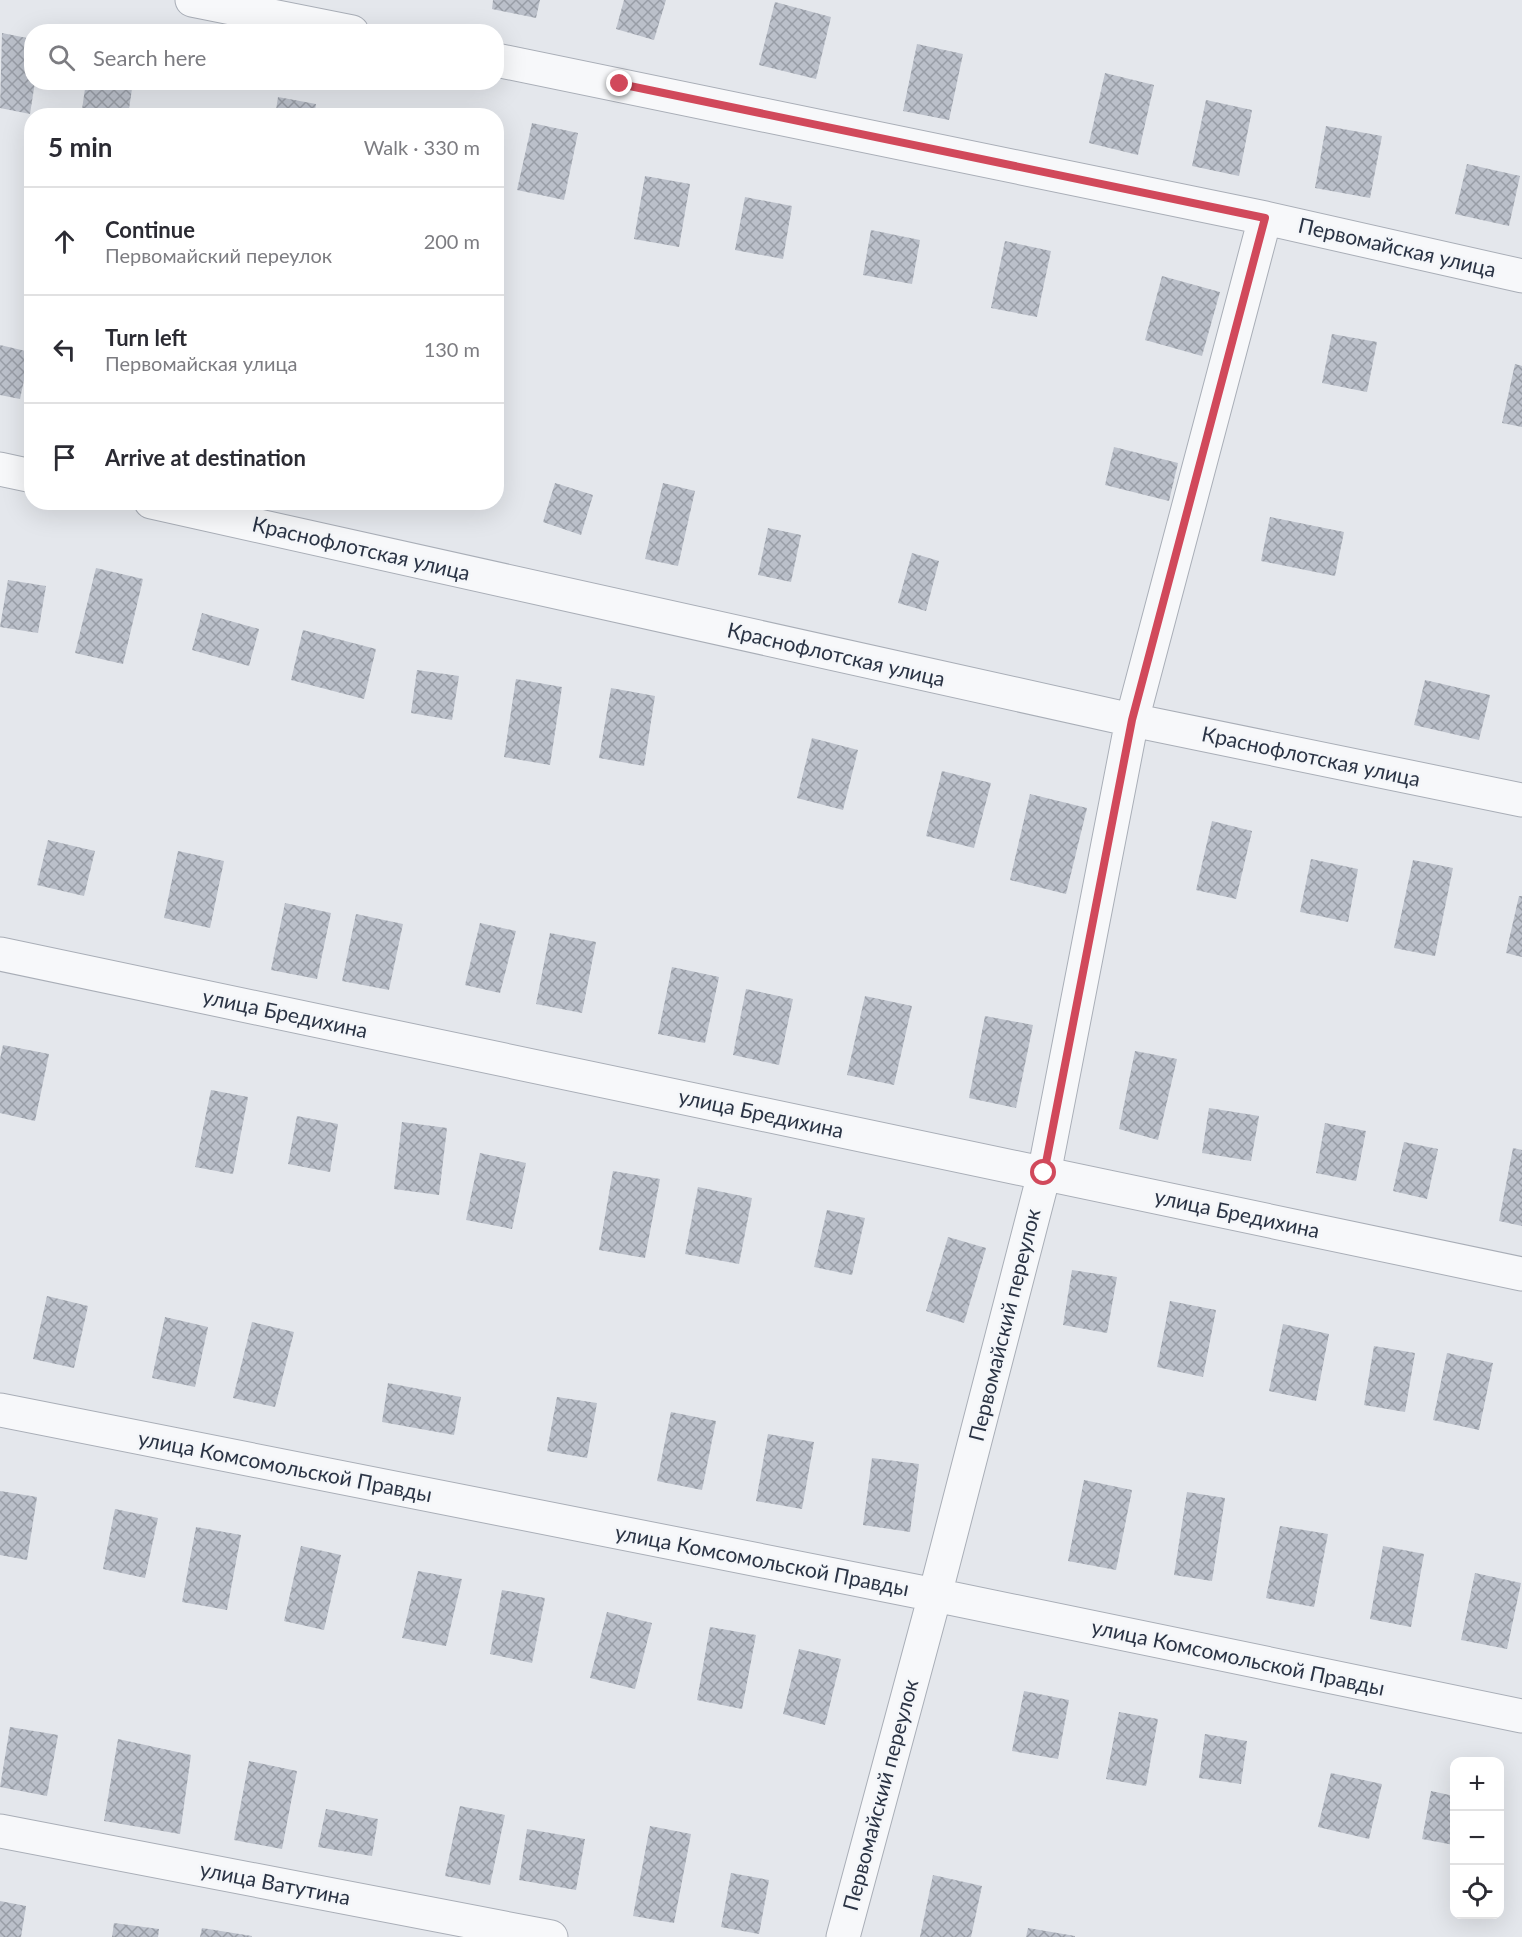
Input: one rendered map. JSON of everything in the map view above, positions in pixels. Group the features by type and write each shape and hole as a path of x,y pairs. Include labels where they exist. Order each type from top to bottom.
{"street":[{"path":"192,0 312,24"},
{"name":"Первомайская улица","path":"504,62 1265,218 1522,276"},
{"name":"Первомайский переулок","path":"843,1937 935,1595 1044,1173 1132,720 1265,218"},
{"path":"0,469 24,474"},
{"name":"Краснофлотская улица","path":"187,510 1132,720 1522,800"},
{"name":"улица Бредихина","path":"0,954 1522,1274"},
{"name":"улица Комсомольской Правды","path":"0,1410 935,1595 1522,1716"},
{"name":"улица Ватутина","path":"0,1831 551,1937"}],"building":[{"path":"493,0 540,0 536,18 492,9"},
{"path":"624,0 666,0 654,40 616,29"},
{"path":"775,2 831,17 816,79 759,65"},
{"path":"2,33 24,37 24,90 34,90 31,108 24,108 24,113 0,108"},
{"path":"917,44 963,54 949,120 903,111"},
{"path":"1105,73 1154,85 1138,155 1089,143"},
{"path":"85,90 132,90 129,108 82,108"},
{"path":"278,97 316,104 315,108 276,108"},
{"path":"1206,100 1252,110 1239,176 1192,166"},
{"path":"532,123 578,133 564,200 517,190"},
{"path":"1326,126 1382,136 1370,198 1315,188"},
{"path":"1467,164 1520,176 1509,226 1455,214"},
{"path":"645,176 690,184 679,247 634,239"},
{"path":"745,197 792,206 783,259 735,250"},
{"path":"871,230 920,240 912,284 863,275"},
{"path":"1005,241 1051,251 1037,317 991,308"},
{"path":"1162,276 1220,292 1202,356 1145,340"},
{"path":"1332,334 1377,342 1367,392 1322,383"},
{"path":"0,345 24,351 24,380 20,399 0,395"},
{"path":"1515,364 1522,366 1522,427 1502,423"},
{"path":"1114,447 1178,463 1169,501 1105,485"},
{"path":"555,483 593,495 581,535 543,522"},
{"path":"663,483 695,491 678,566 645,559"},
{"path":"1270,517 1344,532 1335,576 1261,561"},
{"path":"768,528 801,535 791,582 758,575"},
{"path":"912,553 939,561 926,611 898,603"},
{"path":"96,568 143,579 123,664 75,653"},
{"path":"8,580 46,586 38,633 0,627"},
{"path":"202,613 259,629 249,666 192,650"},
{"path":"303,630 376,649 364,699 291,680"},
{"path":"417,670 459,676 452,720 411,713"},
{"path":"516,679 562,687 550,765 504,757"},
{"path":"1425,680 1490,695 1479,740 1414,725"},
{"path":"611,688 655,696 644,766 599,758"},
{"path":"812,738 858,750 843,810 797,798"},
{"path":"942,771 991,783 974,848 926,836"},
{"path":"1030,794 1087,808 1066,894 1010,880"},
{"path":"1212,821 1252,831 1236,899 1196,890"},
{"path":"48,840 95,851 84,896 37,885"},
{"path":"178,851 224,861 210,928 164,918"},
{"path":"1311,859 1358,869 1348,922 1300,912"},
{"path":"1413,860 1453,868 1435,956 1394,948"},
{"path":"1519,896 1522,896 1522,957 1506,953"},
{"path":"285,903 331,913 317,979 271,970"},
{"path":"356,914 403,924 389,990 342,981"},
{"path":"480,923 516,931 500,993 465,985"},
{"path":"550,933 596,942 582,1013 536,1004"},
{"path":"672,967 719,977 705,1043 658,1034"},
{"path":"746,989 793,999 779,1065 733,1055"},
{"path":"865,996 912,1006 894,1085 847,1075"},
{"path":"985,1016 1033,1025 1016,1108 969,1098"},
{"path":"3,1045 49,1054 35,1121 0,1113 0,1059"},
{"path":"1135,1051 1177,1059 1158,1140 1119,1129"},
{"path":"211,1090 248,1097 233,1174 195,1167"},
{"path":"1209,1108 1259,1116 1251,1161 1202,1153"},
{"path":"297,1116 338,1124 330,1172 288,1164"},
{"path":"402,1122 447,1128 439,1195 394,1189"},
{"path":"1325,1123 1366,1131 1356,1181 1316,1173"},
{"path":"1404,1142 1438,1149 1427,1199 1393,1191"},
{"path":"1513,1148 1522,1150 1522,1226 1499,1221"},
{"path":"480,1153 526,1163 512,1229 466,1220"},
{"path":"613,1171 660,1179 645,1258 599,1250"},
{"path":"698,1187 752,1198 739,1264 685,1254"},
{"path":"827,1210 865,1218 852,1275 814,1267"},
{"path":"948,1237 986,1248 964,1323 926,1311"},
{"path":"1072,1270 1117,1277 1107,1333 1063,1325"},
{"path":"47,1296 88,1306 74,1368 33,1359"},
{"path":"1170,1301 1216,1310 1203,1377 1157,1367"},
{"path":"165,1317 208,1327 195,1387 152,1378"},
{"path":"252,1322 294,1332 275,1407 233,1398"},
{"path":"1283,1324 1329,1334 1316,1401 1269,1391"},
{"path":"1374,1346 1415,1353 1405,1412 1364,1405"},
{"path":"1447,1353 1493,1363 1479,1430 1433,1420"},
{"path":"388,1383 461,1397 454,1435 382,1422"},
{"path":"557,1397 597,1403 587,1458 547,1451"},
{"path":"671,1412 716,1421 702,1490 657,1481"},
{"path":"768,1434 814,1442 802,1509 756,1501"},
{"path":"872,1458 919,1464 910,1532 863,1525"},
{"path":"1084,1480 1132,1490 1116,1570 1068,1561"},
{"path":"0,1491 37,1497 27,1560 0,1555"},
{"path":"1187,1492 1225,1498 1212,1581 1174,1575"},
{"path":"115,1509 158,1518 145,1578 103,1569"},
{"path":"1280,1526 1328,1534 1314,1607 1266,1598"},
{"path":"196,1527 241,1535 227,1610 182,1602"},
{"path":"301,1546 341,1555 324,1630 284,1621"},
{"path":"1383,1546 1424,1554 1411,1627 1370,1619"},
{"path":"418,1571 462,1579 446,1646 402,1638"},
{"path":"1475,1573 1521,1583 1507,1649 1461,1640"},
{"path":"502,1590 545,1598 532,1663 490,1654"},
{"path":"607,1612 652,1623 635,1689 590,1678"},
{"path":"710,1627 756,1635 742,1709 697,1700"},
{"path":"799,1649 841,1659 825,1725 783,1714"},
{"path":"1024,1691 1069,1700 1058,1759 1012,1751"},
{"path":"1119,1712 1158,1719 1146,1786 1106,1779"},
{"path":"10,1727 58,1735 47,1796 0,1787"},
{"path":"1205,1734 1247,1741 1241,1784 1199,1778"},
{"path":"118,1739 191,1755 180,1834 104,1821"},
{"path":"249,1761 297,1771 282,1849 234,1840"},
{"path":"1331,1773 1382,1784 1369,1839 1318,1827"},
{"path":"1431,1791 1450,1795 1450,1844 1422,1839"},
{"path":"460,1806 505,1815 490,1885 445,1876"},
{"path":"326,1809 378,1819 372,1856 318,1847"},
{"path":"650,1826 691,1834 674,1923 633,1916"},
{"path":"527,1829 585,1839 576,1890 519,1880"},
{"path":"731,1873 769,1880 759,1934 721,1927"},
{"path":"933,1875 982,1886 971,1937 920,1937"},
{"path":"0,1901 26,1906 21,1937 0,1937"},
{"path":"114,1923 159,1929 158,1937 112,1937"},
{"path":"202,1928 252,1936 252,1937 200,1937"},
{"path":"1028,1928 1075,1936 1075,1937 1026,1937"}],"route":[{"path":"620,84 1265,218 1132,720 1044,1173"}]}
